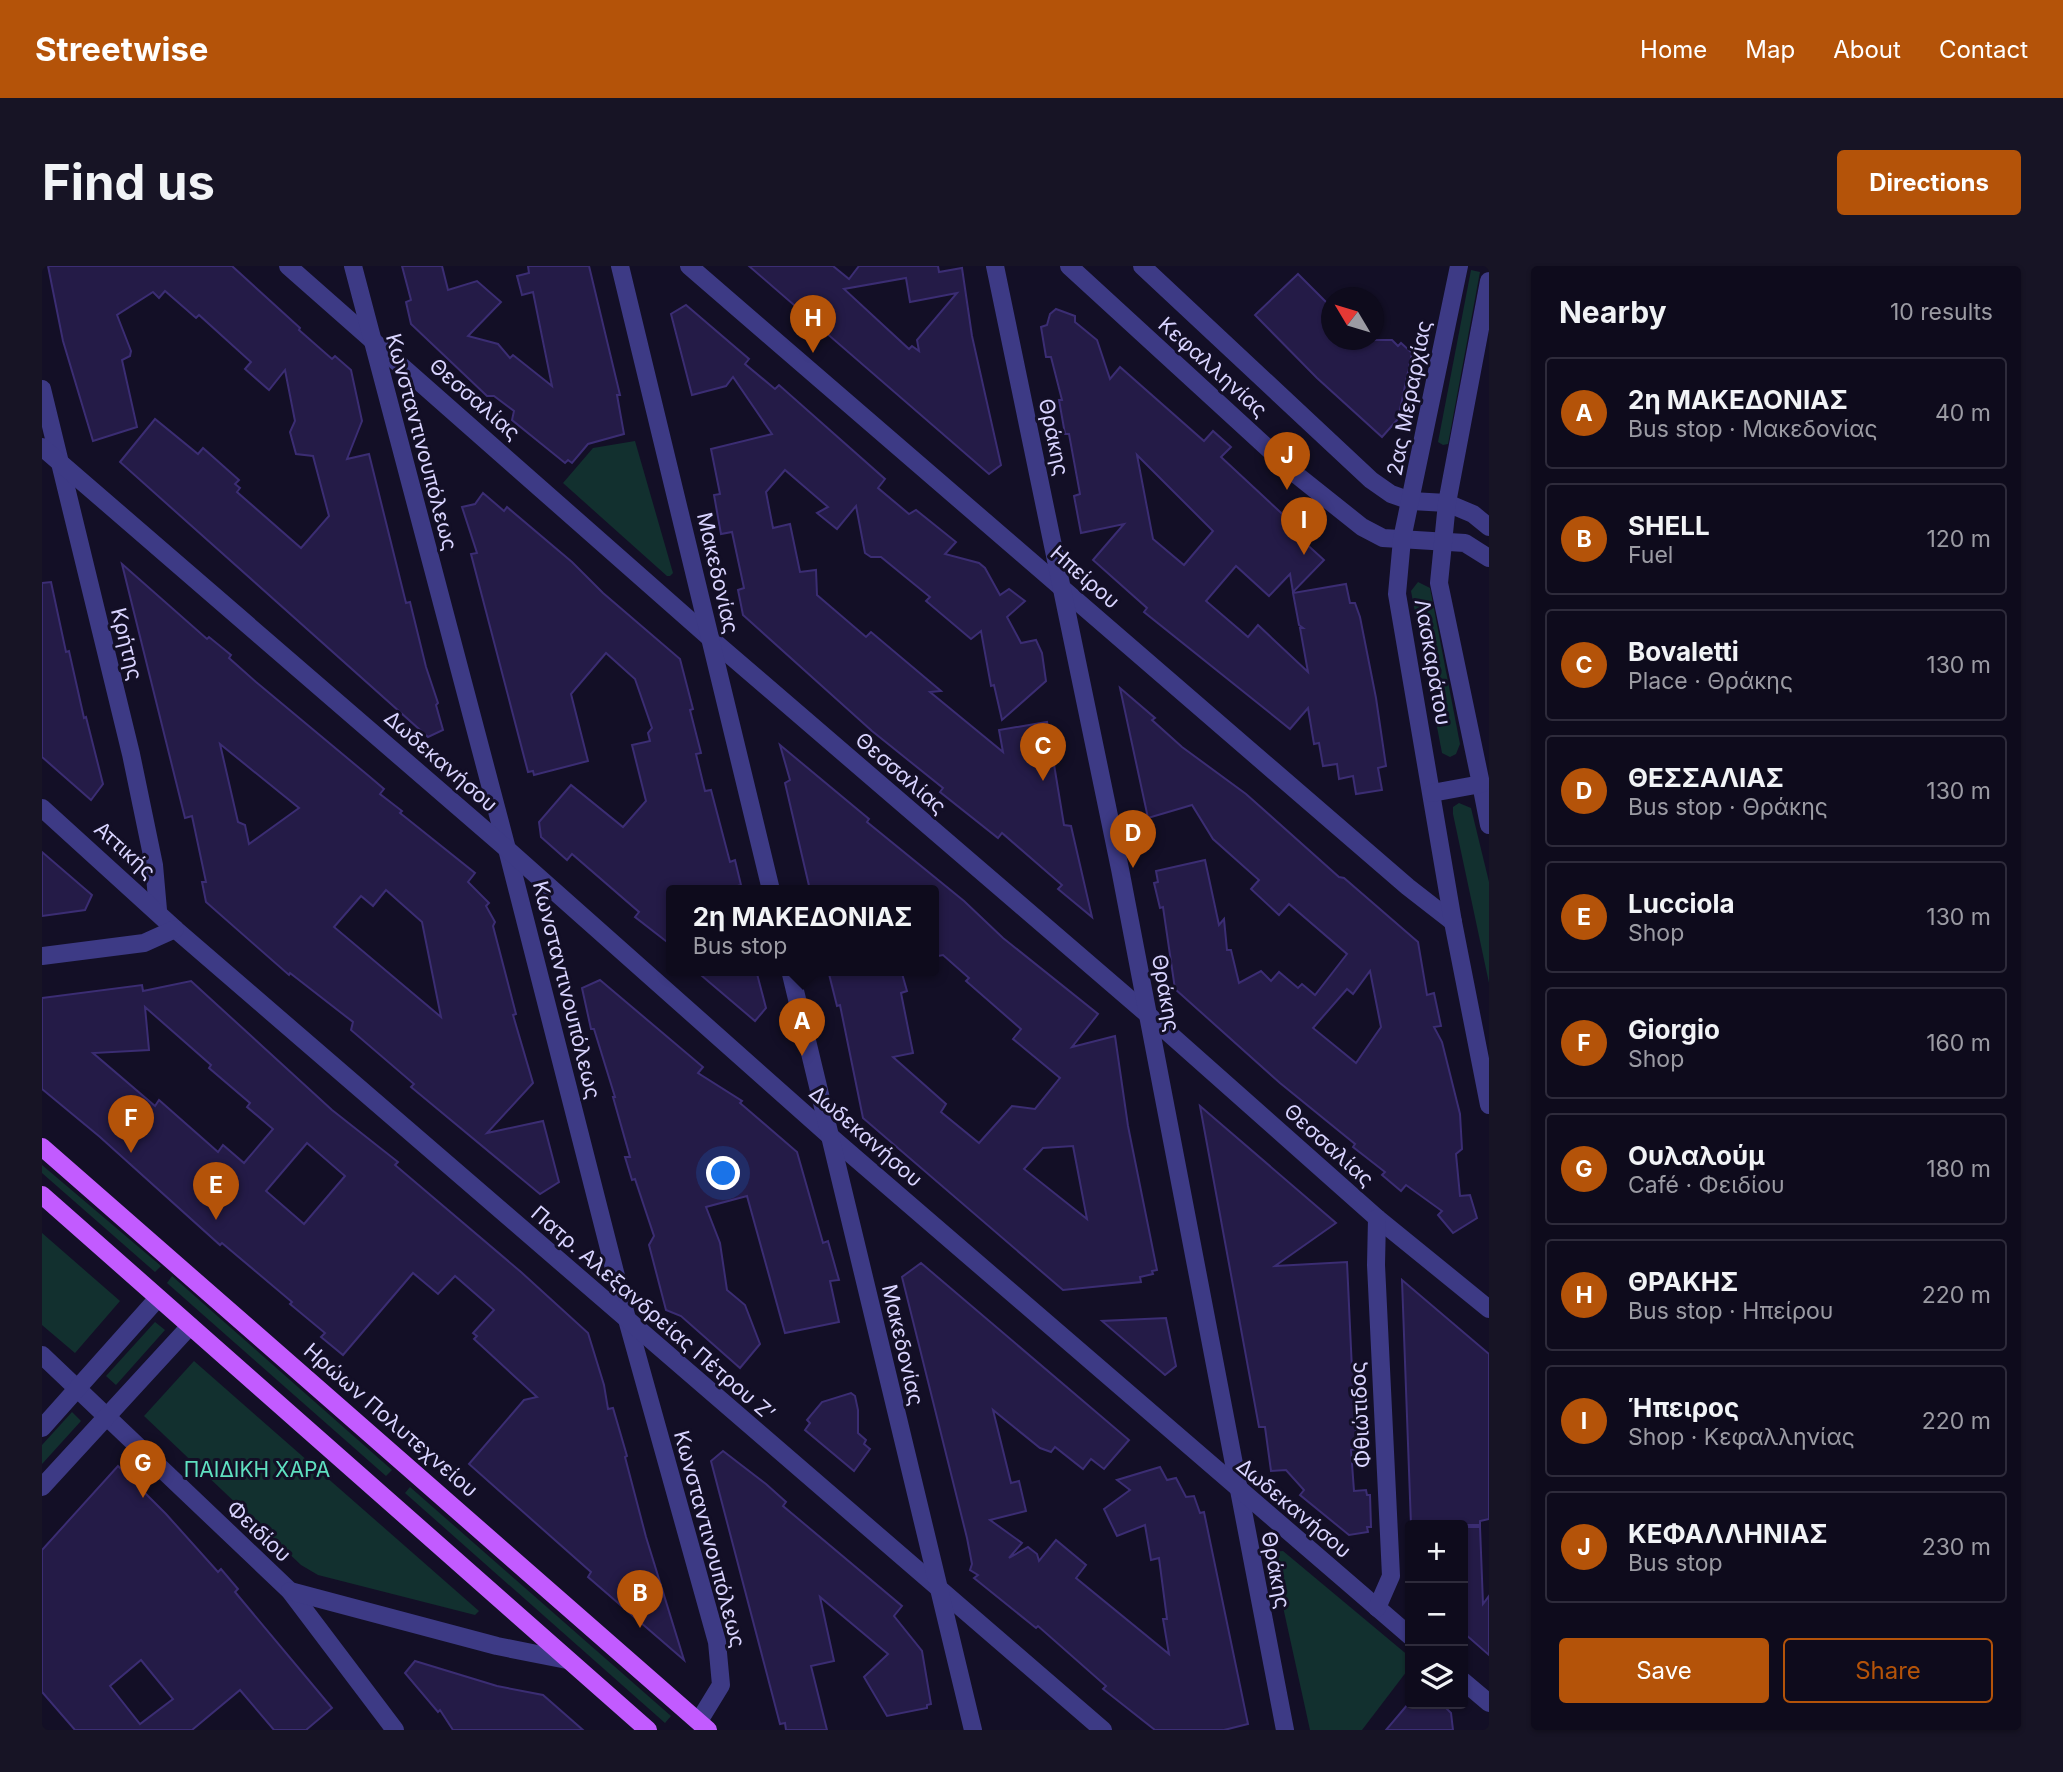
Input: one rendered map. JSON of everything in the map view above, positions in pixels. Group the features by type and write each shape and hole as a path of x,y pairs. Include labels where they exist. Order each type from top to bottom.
{"main road":[{"name":"Ηρώων Πολυτεχνείου","path":"42,1147 703,1726"},
{"path":"42,1195 648,1730"}],"street":[{"name":"Θεσσαλίας","path":"288,266 710,638 1146,1013 1377,1218 1489,1309"},
{"name":"Κωνσταντινουπόλεως","path":"353,266 508,849 628,1323 718,1642 721,1685 703,1726"},
{"name":"Μακεδονίας","path":"620,266 770,885"},
{"name":"Ηπείρου","path":"689,266 1408,887 1453,922"},
{"name":"Θράκης","path":"995,266 1120,869 1285,1730"},
{"name":"Κεφαλληνίας","path":"1069,266 1298,476 1362,527 1383,538 1465,543 1489,558"},
{"name":"Κεφαλληνίας","path":"1142,266 1371,480 1391,494 1411,501 1447,503"},
{"name":"2ας Μεραρχίας","path":"1402,539 1459,266"},
{"path":"1441,541 1489,281"},
{"name":"Κρήτης","path":"42,389 139,795 154,865 158,911"},
{"name":"Δωδεκανήσου","path":"42,447 508,849 831,1137 1405,1632"},
{"path":"1447,503 1473,514 1489,527"},
{"name":"Λασκαράτου","path":"1402,539 1397,594 1453,922 1489,1105"},
{"name":"Λασκαράτου","path":"1441,541 1439,583 1489,825"},
{"path":"1432,793 1485,797"},
{"name":"Αττικής","path":"42,807 175,929"},
{"path":"42,956 137,944 175,929"},
{"name":"Πατρ. Αλεξανδρείας Πέτρου Ζ’","path":"175,929 1102,1730"},
{"name":"Μακεδονίας","path":"791,976 973,1730"},
{"name":"Φθιώτιδος","path":"1377,1218 1376,1265 1391,1576 1377,1608"},
{"path":"42,1429 158,1298"},
{"path":"42,1487 190,1326"},
{"name":"Φειδίου","path":"42,1355 109,1415 241,1548 290,1591 395,1730"},
{"path":"290,1591 497,1646 567,1660"},
{"path":"1468,1685 1489,1703"}],"green space":[{"path":"1471,270 1480,272 1448,444 1443,445 1438,442"},
{"path":"635,441 673,573 670,576 563,483 593,448"},
{"path":"1418,582 1430,588 1460,744 1456,754 1450,757 1442,753 1411,591"},
{"path":"1459,803 1471,808 1489,882 1489,983 1453,814 1453,807"},
{"path":"42,1165 161,1266 155,1272 42,1173"},
{"path":"42,1233 120,1301 75,1353 42,1325"},
{"path":"172,1276 392,1470 386,1476 167,1283"},
{"path":"155,1322 165,1330 116,1385 106,1376"},
{"name":"ΠΑΙΔΙΚΗ ΧΑΡΑ","path":"194,1361 479,1611 475,1615 318,1575 301,1565 144,1416"},
{"path":"72,1412 81,1421 42,1464 42,1445"},
{"path":"410,1487 671,1716 665,1723 405,1493"},
{"path":"1283,1551 1405,1653 1405,1674 1362,1730 1310,1730 1271,1552"}],"building":[{"path":"48,266 232,266 332,359 335,356 351,370 362,421 347,459 369,454 406,603 410,602 443,730 428,737 120,462 155,419 198,454 203,448 239,480 235,484 240,488 237,492 301,548 329,516 313,456 296,454 290,432 295,421 285,370 269,390 245,369 251,362 199,315 196,318 165,291 159,298 153,292 117,315 131,351 130,356 122,360 137,427 93,441 63,341"},
{"path":"402,266 442,266 448,290 477,281 501,302 468,336 498,344 510,358 513,355 552,386 533,292 522,295 517,276 529,273 528,266 589,266 620,395 617,395 624,434 588,444 572,463 568,460 565,463 512,420 514,411 494,396 487,396 411,324 406,302 411,300"},
{"path":"749,266 833,266 849,279 859,266 938,266 939,272 962,268 972,336 1001,465 989,474","holes":["906,278 910,302 957,293 917,340 919,351 912,346 909,349 844,289"]},
{"path":"1298,274 1321,297 1321,350 1384,350 1384,340 1392,340 1398,346 1401,343 1412,353 1398,419 1382,437 1317,378 1255,315"},
{"path":"686,305 749,359 745,364 775,389 779,385 885,479 878,488 909,514 916,510 956,542 945,554 979,563 985,568 1000,595 1009,589 1025,601 1007,617 1021,643 1036,640 1042,653 1046,681 1002,720 994,685 991,686 981,631 971,639 926,601 930,597 881,557 871,557 865,553 856,506 837,529 817,513 828,507 785,470 766,492 773,528 790,524 800,572 816,570 817,595 866,637 871,632 941,691 930,692 1003,752 999,730 1047,722 1064,825 1071,826 1092,917 1058,889 1062,885 1002,833 998,838 940,792 943,788 872,731 743,615 738,590 744,588 732,532 721,534 714,495 720,494 711,449 772,434 733,377 726,386 692,395 671,314"},
{"path":"1056,309 1075,316 1075,322 1097,340 1110,379 1120,367 1204,441 1213,431 1231,447 1221,457 1306,536 1302,540 1324,560 1293,592 1290,574 1269,596 1236,566 1206,601 1248,637 1258,625 1308,672 1300,628 1303,628 1299,625 1293,593 1346,584 1350,603 1355,603 1360,617 1376,698 1386,766 1378,768 1382,790 1356,794 1353,776 1339,779 1337,764 1323,766 1319,743 1314,744 1308,708 1290,729 1144,612 1147,608 1093,560 1124,524 1081,533 1074,496 1080,494 1069,434 1065,434 1059,400 1062,400 1051,357 1046,357 1041,327 1047,325 1050,314","holes":["1137,455 1213,531 1184,565 1153,539"]},
{"path":"483,493 504,511 507,507 680,659 693,709 690,710 701,753 696,754 705,791 711,790 730,862 735,860 741,885 666,885 666,941 635,917 639,912 572,854 567,860 541,837 539,822 571,785 623,827 646,801 632,745 650,741 648,733 652,728 635,679 606,653 571,694 588,761 534,775 533,771 528,772 471,554 477,553 462,507 475,504"},
{"path":"122,564 207,639 209,637 231,655 229,658 256,682 384,789 380,794 402,811 400,813 475,873 468,882 489,903 486,906 495,922 493,926 516,1014 513,1015 533,1083 487,1133 543,1121 559,1182 540,1194 411,1087 414,1084 351,1030 353,1022 290,973 289,975 206,902 202,882 206,882 192,816 185,818","holes":["220,744 299,808 249,844 245,825 238,822","386,890 422,922 441,1017 334,927 361,896 373,906"]},
{"path":"51,582 66,652 69,651 103,784 91,800 42,757 42,583"},
{"path":"1120,688 1155,718 1152,720 1182,747 1246,794 1339,877 1344,878 1418,942 1427,995 1434,993 1441,1026 1434,1027 1442,1042 1460,1114 1462,1149 1456,1154 1460,1196 1470,1195 1477,1218 1453,1233 1438,1215 1442,1211 1406,1185 1401,1191 1382,1175 1385,1172 1353,1147 1355,1144 1280,1083 1175,989 1163,907 1160,908 1154,883 1158,882 1156,871 1205,860 1219,925 1224,919 1227,950 1231,950 1239,983 1261,971 1271,981 1279,972 1298,988 1302,984 1315,995 1347,954 1289,904 1279,915 1251,889 1259,880 1213,839 1192,805 1148,818","holes":["1370,971 1381,1027 1356,1063 1313,1028 1347,989 1353,994"]},
{"path":"780,745 869,819 867,822 964,901 1003,938 1098,1014 1072,1047 1115,1036 1128,1126 1157,1270 1152,1271 1153,1274 1140,1277 1141,1282 1063,1290 863,1118 840,1005 837,1006 830,976 903,976 907,991 901,993 913,1053 893,1057 946,1104 941,1112 979,1143 1012,1106 1035,1109 1060,1078 1013,1039 1021,1029 966,981 969,978 943,955 939,956 939,885 809,885 785,783 790,780","holes":["1073,1146 1087,1219 1024,1169 1043,1148"]},
{"path":"42,852 92,895 85,910 42,916"},
{"path":"702,976 758,976 766,1008 755,1021"},
{"path":"600,980 703,1067 698,1073 742,1101 740,1103 797,1152 823,1243 828,1241 839,1280 830,1281 839,1322 785,1333 747,1196 706,1207 720,1243 727,1290 745,1305 760,1344 740,1368 681,1316 666,1310 649,1245 654,1236 625,1157 630,1157 615,1097 594,1029 591,1029 582,988"},
{"path":"191,981 332,1110 398,1162 395,1165 588,1333 604,1385 608,1409 613,1408 646,1537 684,1660 588,1577 591,1572 469,1464 524,1400 537,1397 474,1339 477,1336 473,1333 494,1310 455,1276 438,1294 413,1273 343,1355 321,1337 325,1333 290,1304 292,1302 222,1243 220,1245 100,1137 42,1089 42,998 142,985 143,991","holes":["145,1007 211,1065 209,1068 250,1103 247,1107 273,1129 244,1163 223,1145 218,1152 159,1100 155,1106 93,1053 149,1050","307,1143 345,1176 304,1224 266,1191"]},
{"path":"1200,1106 1336,1223 1275,1266 1347,1262 1352,1370 1355,1370 1358,1415 1355,1416 1357,1449 1351,1450 1354,1491 1366,1490 1367,1495 1370,1495 1371,1527 1367,1527 1368,1532 1349,1535 1300,1495 1304,1490 1286,1470 1271,1471 1265,1427 1259,1427"},
{"path":"921,1263 1129,1440 1104,1469 1091,1459 1083,1469 1055,1447 1051,1452 1040,1448 993,1410 1011,1483 1019,1481 1026,1511 990,1520 1022,1543 1009,1558 1028,1547 1037,1554 1039,1561 1056,1540 1086,1565 1076,1578 1169,1654 1163,1619 1167,1619 1159,1558 1151,1560 1145,1525 1117,1536 1104,1509 1130,1490 1117,1480 1160,1467 1167,1480 1176,1478 1186,1497 1194,1496 1200,1513 1204,1512 1248,1724 1224,1730 1155,1730 1103,1689 1106,1686 1038,1626 1036,1628 974,1578 978,1575 970,1570 972,1564 967,1538 902,1277"},
{"path":"1402,1280 1489,1354 1489,1519 1480,1521 1480,1525 1468,1525 1468,1520 1411,1520"},
{"path":"1166,1318 1176,1366 1165,1375 1102,1321"},
{"path":"851,1393 855,1396 858,1410 858,1433 866,1440 864,1444 870,1449 854,1471 805,1430 810,1423 807,1420 822,1402"},
{"path":"723,1451 766,1484 786,1502 783,1506 902,1606 894,1616 922,1651 931,1704 927,1705 927,1708 887,1716 864,1677 888,1654 820,1597 834,1661 811,1666 827,1730 786,1730 785,1723 780,1724 711,1461"},
{"path":"118,1466 218,1572 221,1569 238,1589 235,1592 332,1708 306,1730 274,1730 240,1690 192,1730 75,1730 42,1692 42,1550","holes":["141,1660 173,1699 140,1724 110,1686"]},
{"path":"1468,1527 1480,1527 1483,1604 1489,1596 1489,1655 1468,1637"},
{"path":"415,1661 497,1686 543,1695 583,1730 453,1730 440,1710 438,1712 405,1673"},
{"path":"1405,1708 1447,1709 1451,1713 1453,1730 1386,1730"}],"place":[{"name":"ΘΡΑΚΗΣ","path":"813,353"},
{"name":"ΚΕΦΑΛΛΗΝΙΑΣ","path":"1287,490"},
{"name":"Ήπειρος","path":"1304,555"},
{"name":"Bovaletti","path":"1043,781"},
{"name":"ΘΕΣΣΑΛΙΑΣ","path":"1133,868"},
{"name":"2η ΜΑΚΕΔΟΝΙΑΣ","path":"802,1056"},
{"name":"Giorgio","path":"131,1153"},
{"name":"Lucciola","path":"216,1220"},
{"name":"Ουλαλούμ","path":"143,1498"},
{"name":"SHELL","path":"640,1628"}]}
